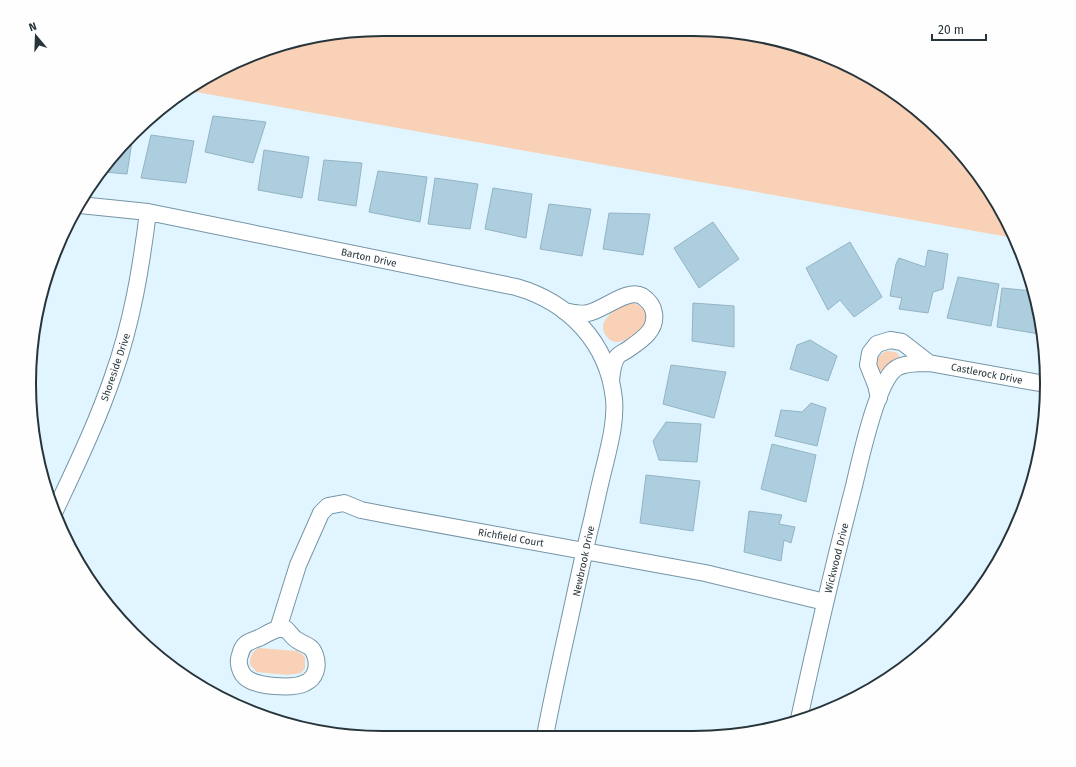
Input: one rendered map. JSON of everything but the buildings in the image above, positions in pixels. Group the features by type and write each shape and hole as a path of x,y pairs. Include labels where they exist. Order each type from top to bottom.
{"street":[{"name":"Barton Drive","path":"86,206 148,212 529,291 542,297 564,311 580,324 595,343 604,362 611,384"},
{"name":"Shoreside Drive","path":"58,505 93,428 113,376 130,321 142,265 148,212"},
{"path":"564,311 587,314 602,309 624,296 634,294 641,296 652,306 655,321 651,331 618,356 612,368 611,384"},
{"name":"Castlerock Drive","path":"877,344 890,340 902,342 929,363"},
{"name":"Wickwood Drive","path":"877,344 870,353 868,365 876,385 878,398"},
{"name":"Castlerock Drive","path":"895,369 912,364 929,363 1040,383"},
{"name":"Wickwood Drive","path":"800,714 825,602 867,436 885,380 895,369"},
{"name":"Newbrook Drive","path":"546,731 584,550 610,443 614,414 614,399 611,384"},
{"name":"Richfield Court","path":"278,629 298,566 321,513 328,506 344,503 361,510 705,572 825,602"},
{"path":"278,629 286,630 297,640 309,645 315,654 317,665 315,675 305,683 286,686 272,686 256,683 246,678 240,669 238,659 241,649 249,641 278,629"}],"shaded area":[{"path":"384,36 692,36 738,39 782,48 825,62 866,83 904,108 922,122 954,154 981,190 1007,237 195,92 230,72 272,54 338,39"},
{"path":"632,303 638,305 644,310 647,319 646,323 642,329 630,338 618,342 611,341 604,332 603,326 605,321 620,307"},
{"path":"887,351 896,352 900,357 879,371 877,367 878,358"},
{"path":"259,648 297,651 305,658 305,668 301,673 287,675 257,672 250,665 250,662 253,653"}]}
